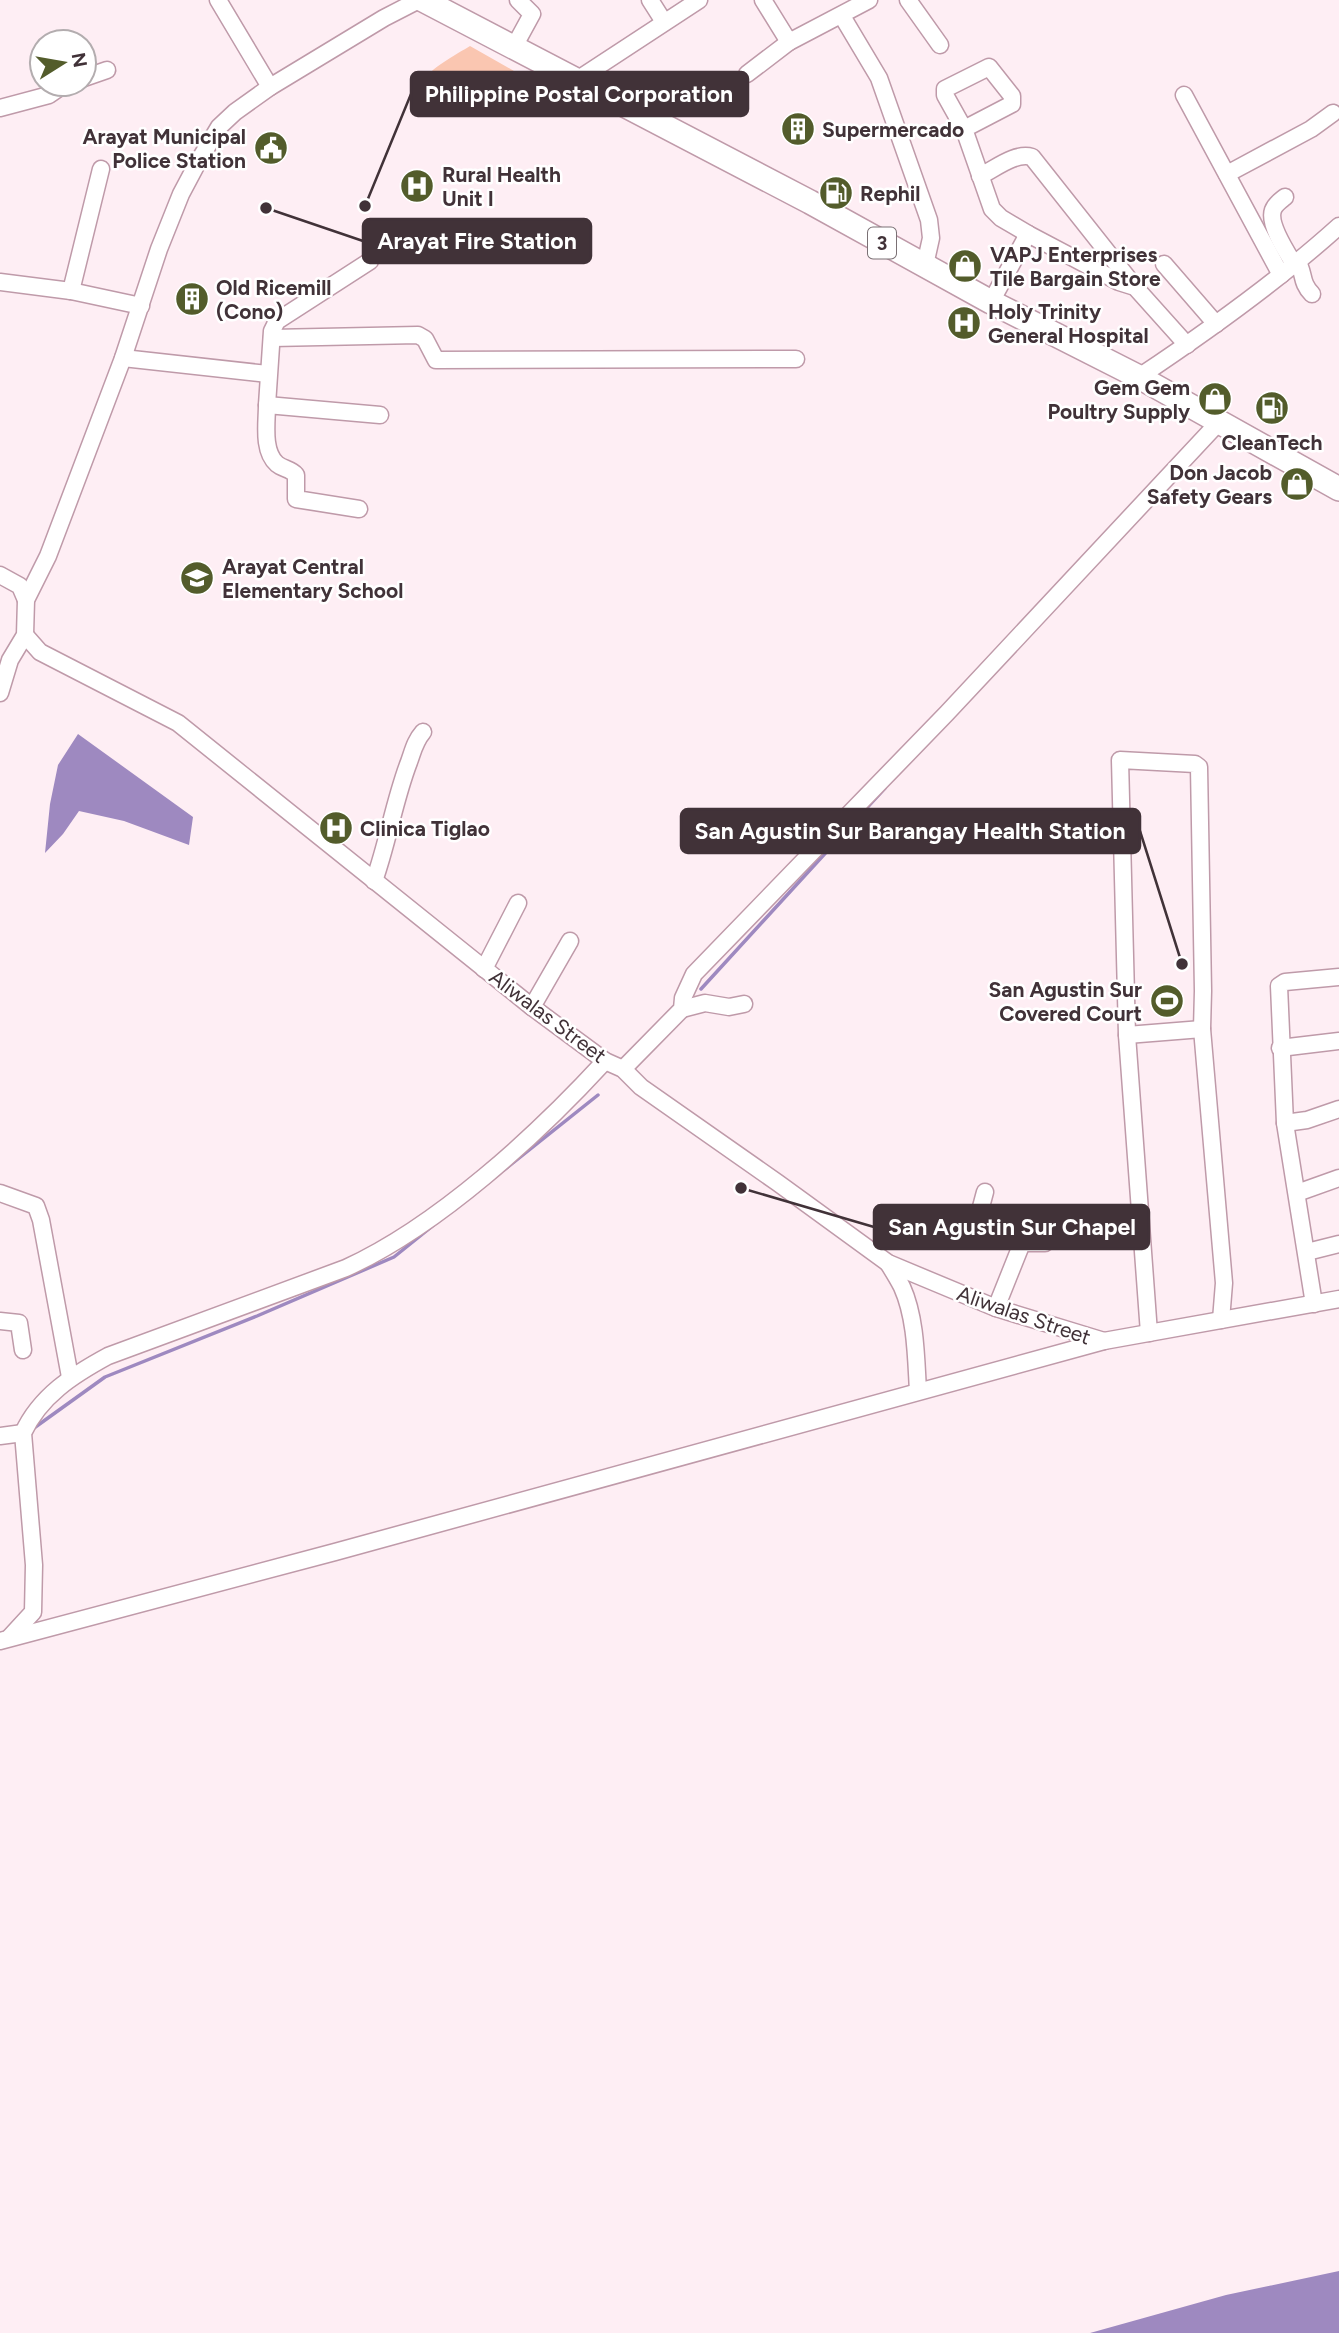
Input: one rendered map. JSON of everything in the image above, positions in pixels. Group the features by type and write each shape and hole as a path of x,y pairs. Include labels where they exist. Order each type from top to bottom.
{"highway":[{"name":"3","path":"421,0 810,202 991,302 1139,377 1339,489"}],"street":[{"path":"218,0 270,87"},
{"path":"0,693 10,660 24,635 26,600 48,556 123,358 181,194 219,127 270,87 384,18 421,0"},
{"path":"514,47 532,14 518,0"},
{"path":"650,0 664,22"},
{"path":"577,80 699,0"},
{"path":"763,0 789,42"},
{"path":"747,74 789,42 869,0"},
{"path":"908,0 940,45"},
{"path":"842,16 879,78 929,220 931,238 925,265"},
{"path":"98,73 107,70"},
{"path":"1184,95 1227,174 1291,266 1301,268 1303,283 1312,295"},
{"path":"0,108 38,98"},
{"path":"1227,174 1311,129 1333,114"},
{"path":"964,129 992,209 1001,218 1119,282 1135,287"},
{"path":"980,176 1015,158 1024,155 1032,157 1135,287 1187,345"},
{"path":"71,291 102,169"},
{"path":"1285,197 1274,206 1272,214 1291,266"},
{"path":"1139,377 1216,324 1339,226"},
{"path":"991,302 1028,234"},
{"path":"359,509 296,499 294,471 278,465 267,442 268,374 272,331 277,321 370,261"},
{"path":"1164,264 1216,324"},
{"path":"0,282 71,291 141,306"},
{"path":"272,338 418,335 425,339 436,360 796,359"},
{"path":"123,358 268,374"},
{"path":"267,405 380,415"},
{"path":"682,1009 683,998 694,974 842,831 966,692 1219,422"},
{"path":"0,575 20,586 26,600"},
{"name":"Aliwalas Street","path":"24,635 40,652 178,723 532,1007 605,1060 623,1069 641,1087 888,1264 996,1308 1104,1341"},
{"path":"374,881 383,856 396,797 414,746 423,732"},
{"path":"1149,1333 1127,1035 1120,760 1195,764 1199,767 1202,1029 1224,1283 1221,1320"},
{"path":"484,969 518,903"},
{"path":"532,1007 570,941"},
{"path":"1314,1304 1285,1123 1279,986 1285,982 1339,977"},
{"path":"623,1069 682,1009 705,1003 729,1007 744,1004"},
{"path":"1127,1035 1202,1029"},
{"path":"1280,1048 1339,1041"},
{"path":"4,1640 33,1612 34,1565 23,1433 29,1419 46,1398 70,1377 108,1356 346,1268 380,1251 486,1173 573,1096 605,1060"},
{"path":"1285,1123 1307,1120 1339,1109"},
{"path":"1297,1193 1339,1178"},
{"path":"985,1192 977,1222 978,1229 1022,1243 1045,1243"},
{"path":"0,1193 36,1206 70,1377"},
{"path":"996,1308 1022,1243"},
{"path":"1307,1252 1339,1244"},
{"path":"888,1264 903,1288 908,1308 916,1354 918,1391"},
{"path":"4,1640 918,1391 1072,1352 1104,1341 1339,1299"},
{"path":"0,1321 19,1322 23,1350"},
{"path":"0,1436 23,1433"}],"shaded area":[{"path":"470,46 514,71 448,113 434,112 423,94 422,82 441,64"},
{"path":"78,734 193,817 189,845 124,821 79,811 45,853 50,804 58,765"},
{"path":"1339,2271 1339,2333 1090,2333 1226,2295"}],"waterway":[{"path":"701,989 885,788"},
{"path":"504,1170 598,1095"},
{"path":"34,1428 105,1377 394,1257 440,1220"}],"place":[{"name":"Supermercado","path":"798,129"},
{"name":"Arayat Municipal Police Station","path":"271,148"},
{"name":"Rural Health Unit I","path":"417,186"},
{"name":"Rephil","path":"836,193"},
{"name":"Philippine Postal Corporation","path":"365,206"},
{"name":"Arayat Fire Station","path":"266,208"},
{"name":"VAPJ Enterprises Tile Bargain Store","path":"965,266"},
{"name":"Old Ricemill (Cono)","path":"192,299"},
{"name":"Holy Trinity General Hospital","path":"964,323"},
{"name":"Gem Gem Poultry Supply","path":"1215,399"},
{"name":"CleanTech","path":"1272,408"},
{"name":"Don Jacob Safety Gears","path":"1297,484"},
{"name":"Arayat Central Elementary School","path":"197,578"},
{"name":"Clinica Tiglao","path":"336,828"},
{"name":"San Agustin Sur Barangay Health Station","path":"1182,964"},
{"name":"San Agustin Sur Covered Court","path":"1167,1001"},
{"name":"San Agustin Sur Chapel","path":"741,1188"}]}
